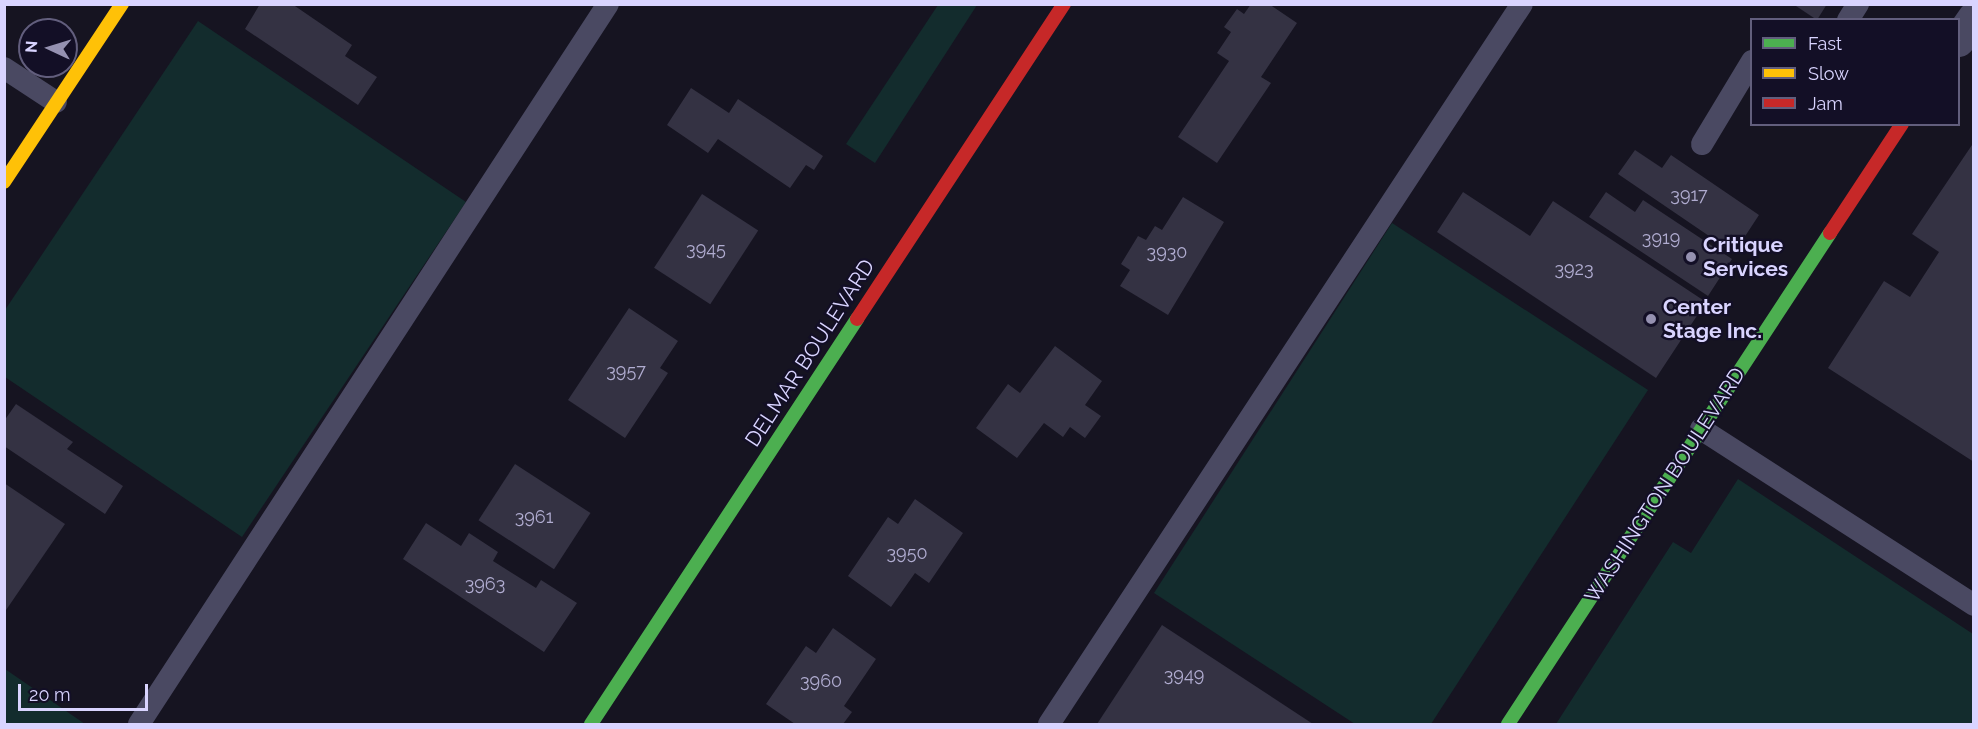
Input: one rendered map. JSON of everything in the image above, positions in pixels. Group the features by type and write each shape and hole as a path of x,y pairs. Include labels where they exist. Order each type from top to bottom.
{"street":[{"path":"4,182 122,4"},
{"name":"DELMAR BOULEVARD","path":"591,724 1064,4"},
{"path":"1960,38 1974,17"},
{"name":"WASHINGTON BOULEVARD","path":"1508,724 1901,126"}],"lane":[{"path":"140,724 608,4"},
{"path":"1049,724 1522,4"},
{"path":"1849,18 1858,4"},
{"path":"1702,144 1750,65"},
{"path":"4,68 56,102"},
{"path":"1701,429 1974,605"}],"green space":[{"path":"938,5 977,5 875,163 846,144"},
{"path":"198,21 466,202 242,537 5,377 5,310"},
{"path":"1392,223 1648,390 1431,724 1355,724 1154,593"},
{"path":"1738,479 1973,634 1973,724 1556,724 1673,542 1691,553"},
{"path":"5,669 85,724 5,724"}],"building":[{"path":"260,4 292,4 352,45 345,56 377,77 358,105 245,29"},
{"path":"1251,4 1269,4 1297,23 1261,77 1271,83 1217,163 1178,137 1229,61 1217,53 1231,32 1224,27 1237,9 1244,14"},
{"path":"1793,4 1827,4 1818,18 1814,18"},
{"path":"691,88 729,113 738,99 823,156 814,170 806,165 790,188 718,139 708,153 667,125"},
{"path":"1974,142 1974,462 1828,368 1884,281 1910,297 1939,252 1912,234"},
{"path":"1635,150 1662,168 1671,155 1759,215 1734,253 1618,174"},
{"path":"1463,192 1530,236 1553,201 1706,302 1656,378 1437,232"},
{"path":"1606,192 1635,212 1643,200 1732,259 1708,296 1589,217"},
{"path":"702,194 758,230 710,304 654,268"},
{"path":"1183,197 1224,222 1168,315 1120,286 1130,270 1121,264 1138,236 1146,240 1155,226 1162,230"},
{"path":"629,308 678,341 660,368 668,373 625,438 568,400"},
{"path":"1055,346 1102,381 1085,405 1101,416 1085,438 1070,427 1063,437 1044,423 1017,458 976,428 1008,384 1020,393"},
{"path":"16,404 73,442 67,449 123,486 105,514 4,446 4,421"},
{"path":"515,464 590,513 554,569 479,520"},
{"path":"4,483 65,524 4,613"},
{"path":"915,499 963,533 929,583 915,573 891,607 848,576 888,517 898,524"},
{"path":"426,523 461,546 469,533 498,552 493,561 536,588 541,580 577,603 544,652 403,559"},
{"path":"1162,625 1313,724 1097,724"},
{"path":"833,628 876,659 844,706 852,712 843,724 795,724 766,704 806,646 816,653"}],"traffic: fast":[{"path":"1508,724 1830,233"},
{"path":"591,724 857,319"}],"traffic: slow":[{"path":"4,182 122,4"}],"traffic: jam":[{"path":"857,319 1064,4"},
{"path":"1830,233 1901,126"}],"place":[{"name":"Critique Services","path":"1691,257"},
{"name":"Center Stage Inc.","path":"1651,319"}]}
